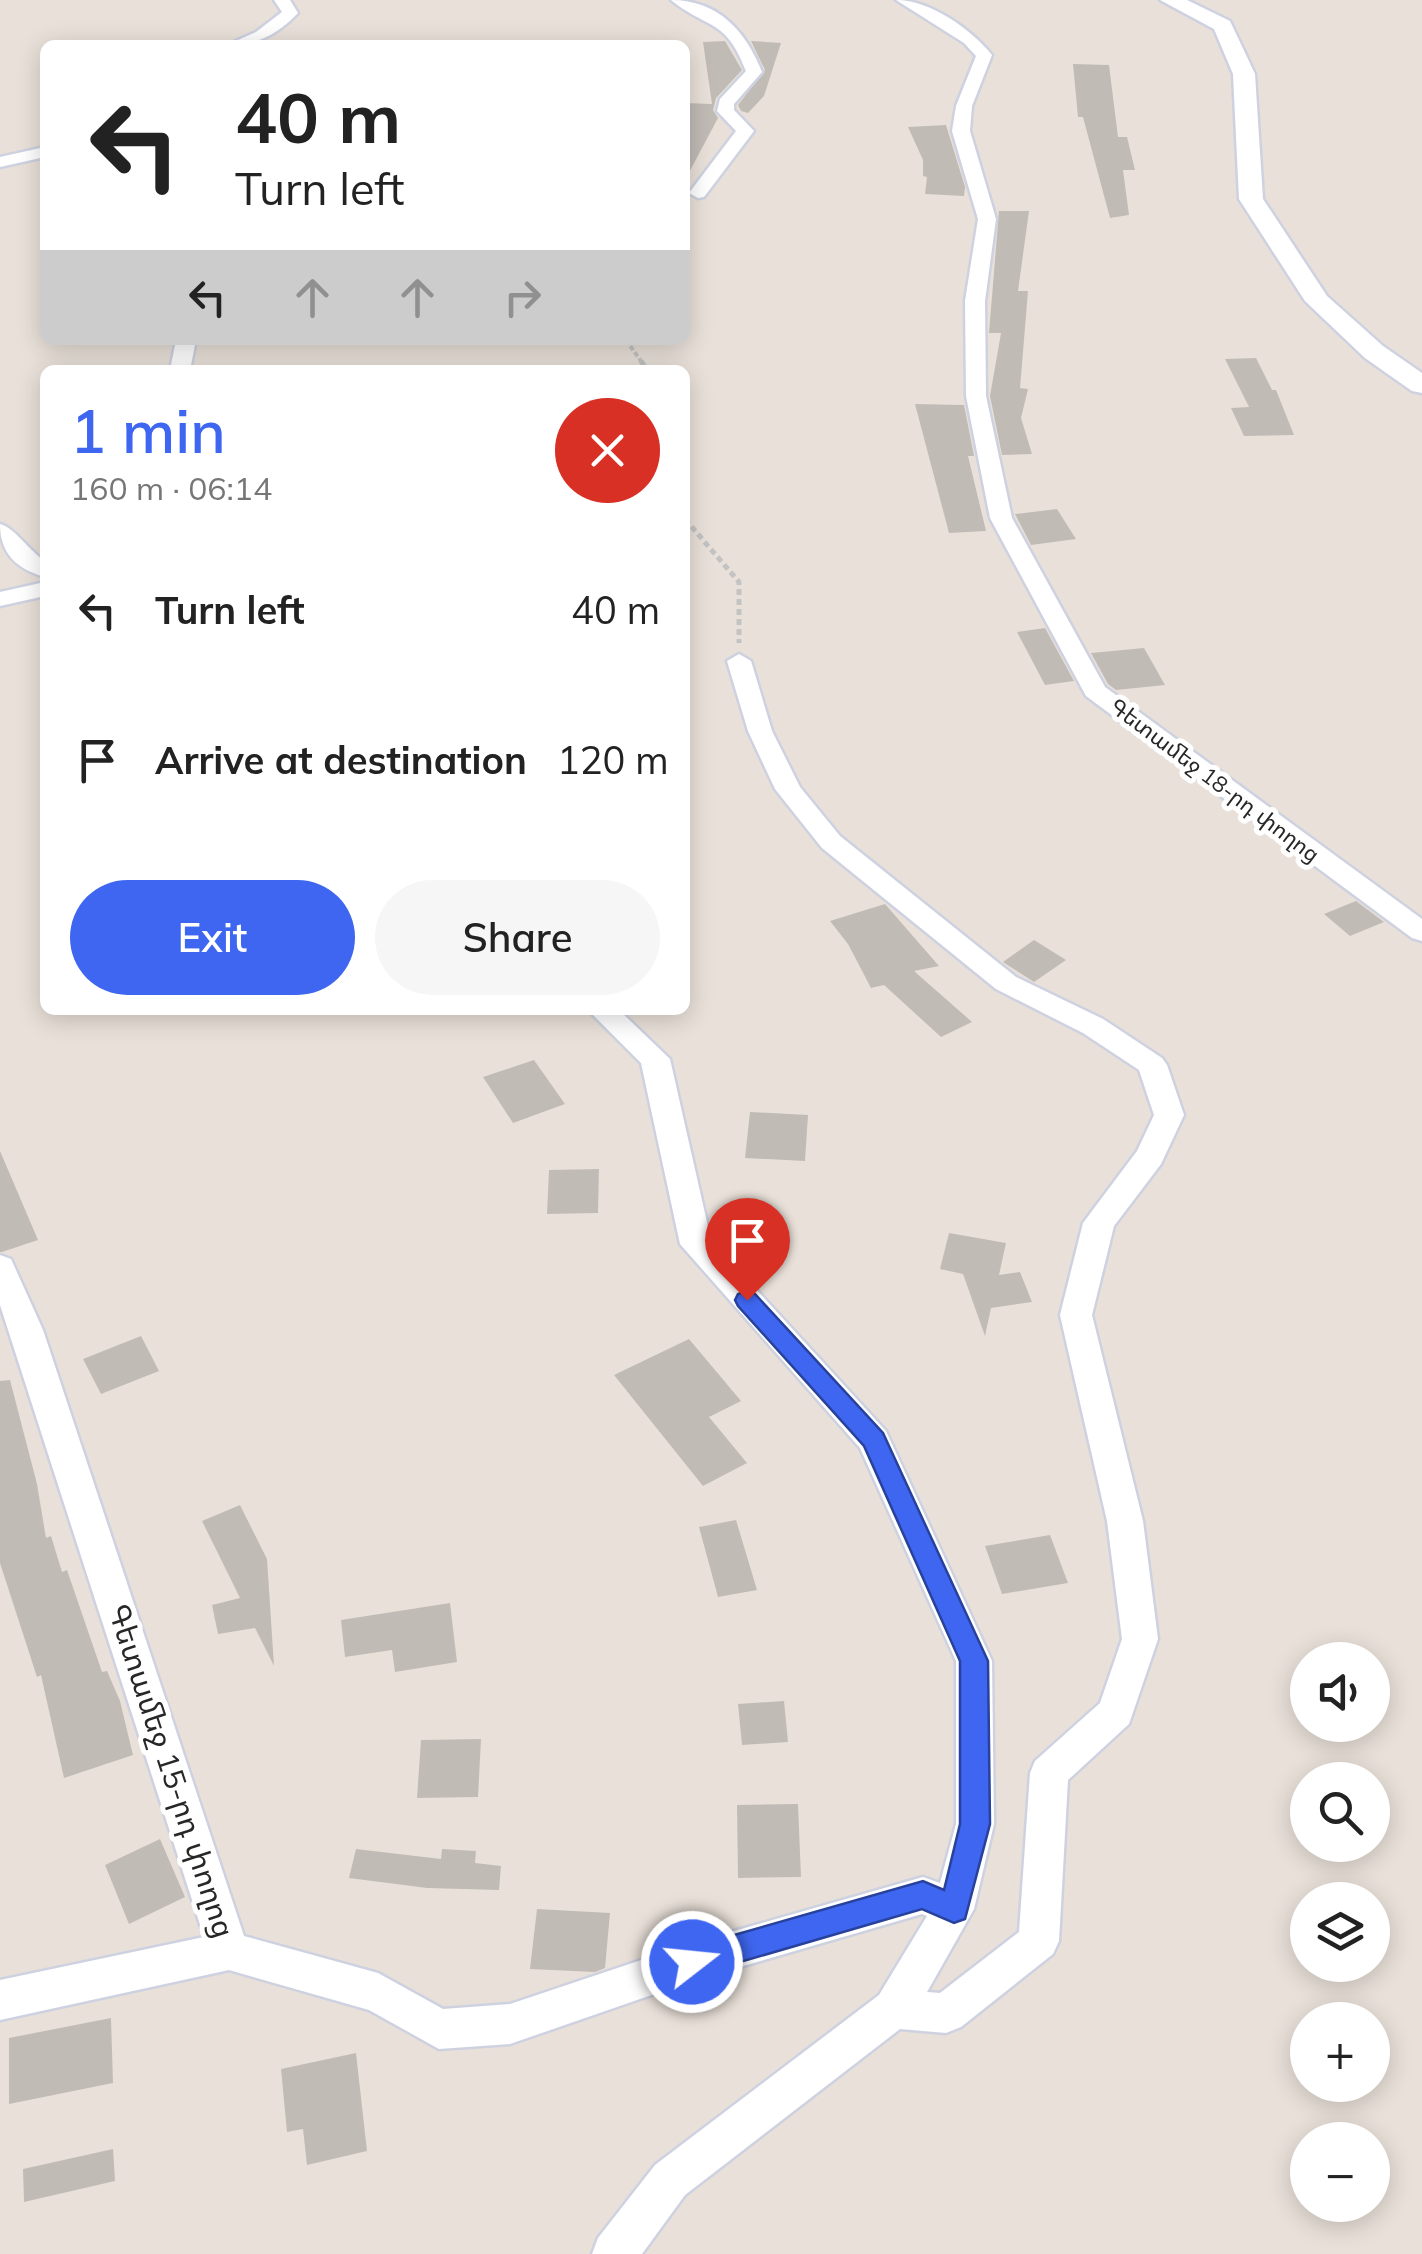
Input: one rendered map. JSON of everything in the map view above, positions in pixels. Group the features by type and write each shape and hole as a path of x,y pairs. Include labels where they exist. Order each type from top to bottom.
{"street":[{"path":"249,40 262,35 290,12 282,0"},
{"path":"679,0 712,14 741,36 754,72 726,103 725,111 744,131 698,192"},
{"name":"Գետամեջ 18-րդ փողոց","path":"904,0 970,40 984,55 964,106 961,131 986,220 974,301 976,396 1001,518 1095,692 1422,932"},
{"path":"1170,0 1224,25 1244,74 1251,198 1318,301 1374,352 1422,385"},
{"path":"0,162 40,153"},
{"path":"0,530 19,555 40,567"},
{"path":"0,599 40,590"},
{"path":"739,661 760,731 788,789 830,842 1006,983 1093,1026 1152,1065 1168,1116 1150,1156 1099,1223 1076,1315 1125,1520 1140,1640 1116,1712 1049,1772 1039,1941 946,2012 894,2009"},
{"path":"607,1015 655,1060 696,1244 874,1440 974,1661 975,1824 954,1909 894,2009 670,2180 614,2254"},
{"name":"Գետամեջ 15-րդ փողոց","path":"0,1266 27,1330 229,1950 378,1993 439,2028 457,2028 510,2024 692,1962 923,1895 954,1909"},
{"path":"0,2000 229,1950"}],"path":[{"path":"690,526 740,582 739,661"}],"building":[{"path":"725,41 742,70 716,98 713,110 718,118 690,171 690,103 712,104 703,42"},
{"path":"751,41 781,43 764,96 748,113 738,105 765,70"},
{"path":"1073,64 1109,65 1118,137 1127,137 1135,170 1123,170 1129,215 1110,218 1083,117 1078,117"},
{"path":"946,125 965,187 964,196 925,194 923,160 908,127"},
{"path":"999,211 1029,211 1018,291 1028,291 1020,388 1028,389 1021,418 1032,454 1002,455 990,396 1001,333 989,333"},
{"path":"1256,358 1272,390 1276,390 1294,435 1244,436 1231,408 1249,407 1225,359"},
{"path":"915,404 964,405 974,456 968,456 986,531 949,533"},
{"path":"1057,509 1076,539 1031,545 1015,514"},
{"path":"1045,628 1074,681 1045,685 1017,632"},
{"path":"1144,648 1165,685 1116,690 1108,684 1091,653"},
{"path":"1356,901 1384,922 1350,936 1324,914"},
{"path":"885,904 939,966 914,971 972,1022 941,1037 884,985 871,988 848,944 830,921"},
{"path":"1034,940 1066,960 1034,982 1003,962"},
{"path":"534,1060 565,1104 513,1123 483,1077"},
{"path":"750,1112 808,1115 805,1161 745,1158"},
{"path":"0,1151 38,1240 2,1252 0,1252"},
{"path":"599,1169 598,1213 547,1214 549,1170"},
{"path":"949,1233 1006,1243 999,1275 1020,1272 1032,1302 991,1308 985,1336 963,1274 940,1269"},
{"path":"141,1336 159,1371 101,1394 83,1359"},
{"path":"689,1339 741,1401 709,1417 747,1463 703,1486 614,1375"},
{"path":"10,1380 37,1484 46,1538 51,1536 62,1572 67,1570 102,1672 107,1671 120,1701 133,1755 64,1778 41,1675 37,1677 0,1563 0,1381"},
{"path":"240,1505 267,1559 274,1666 255,1628 218,1634 212,1605 240,1598 202,1521"},
{"path":"736,1520 757,1590 718,1597 699,1527"},
{"path":"1050,1535 1068,1583 1002,1594 985,1546"},
{"path":"450,1603 457,1662 395,1672 392,1650 345,1657 341,1620"},
{"path":"784,1701 788,1742 742,1745 738,1704"},
{"path":"481,1739 478,1797 417,1798 421,1740"},
{"path":"798,1804 801,1877 738,1878 737,1805"},
{"path":"160,1839 185,1897 129,1924 105,1865"},
{"path":"356,1849 441,1859 442,1849 476,1851 475,1863 501,1866 499,1890 427,1888 349,1878"},
{"path":"537,1909 610,1913 605,1968 595,1972 530,1969"},
{"path":"111,2018 113,2083 9,2104 9,2038"},
{"path":"356,2053 367,2151 307,2165 303,2129 287,2132 281,2069"},
{"path":"113,2149 115,2181 24,2202 23,2169"}],"route":[{"path":"692,1962 923,1895 954,1909 975,1824 974,1661 874,1440 747,1300"}]}
